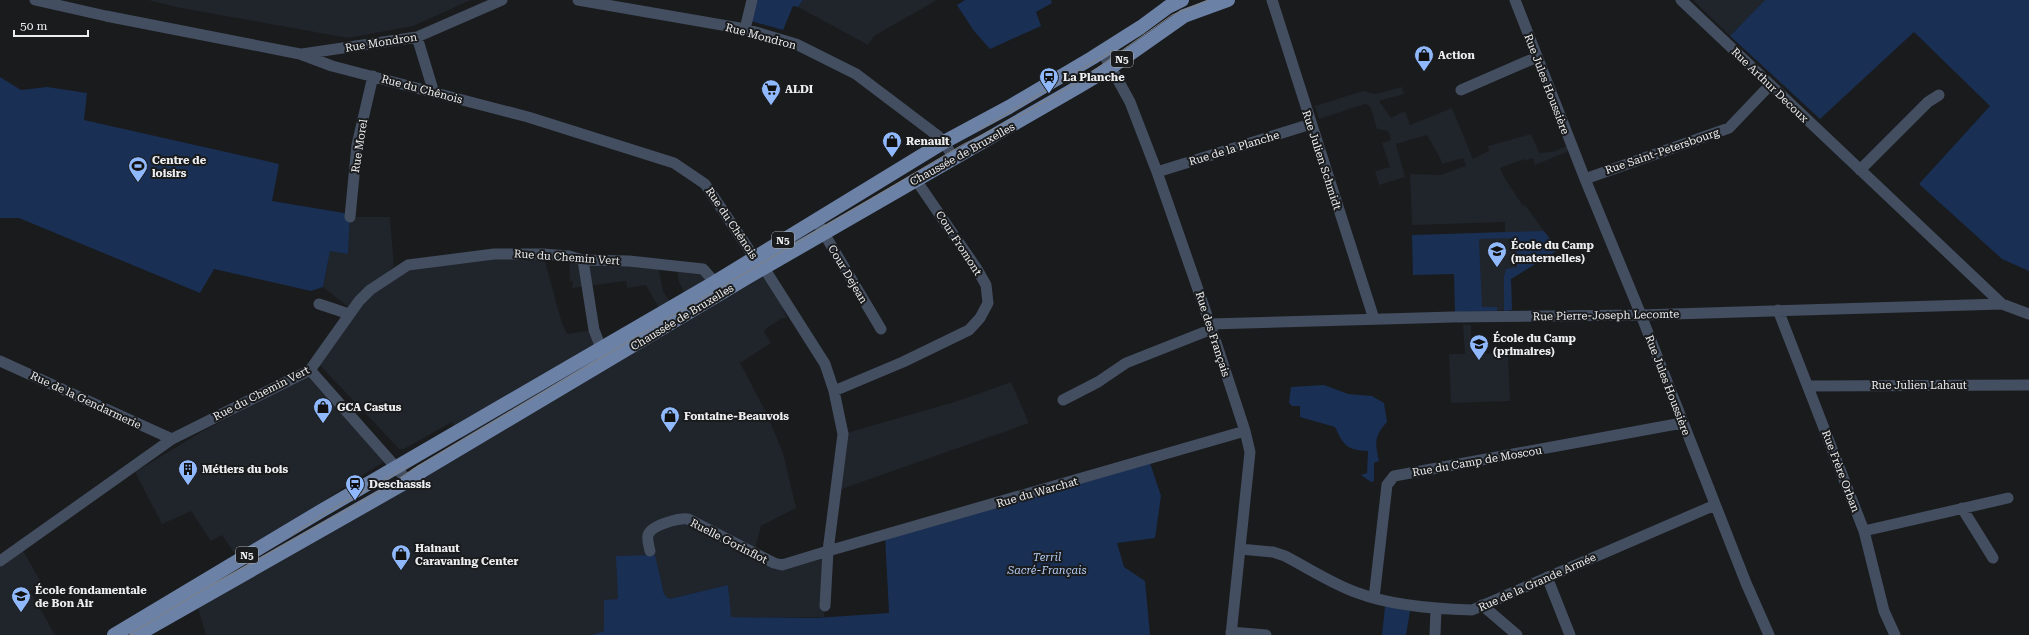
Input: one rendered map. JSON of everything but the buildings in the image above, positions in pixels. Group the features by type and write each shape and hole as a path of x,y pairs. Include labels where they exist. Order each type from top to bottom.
{"main road":[{"name":"Chaussée de Bruxelles","path":"760,263 816,220 944,142 1009,107 1141,27 1167,4 1182,0"},
{"name":"Chaussée de Bruxelles","path":"137,635 408,481 422,470 760,263 824,233 1110,68 1184,16 1228,0"},
{"path":"1167,4 1176,21"},
{"name":"Chaussée de Bruxelles","path":"114,635 601,348 719,287"}],"street":[{"name":"Rue du Chênois","path":"35,0 106,16 300,54 332,66 373,76 434,94 528,117 674,163 705,184 760,263"},
{"name":"Rue Mondron","path":"300,54 417,37 502,0"},
{"name":"Rue Mondron","path":"578,0 745,29 796,44 856,74 944,142 954,159"},
{"path":"745,29 752,0"},
{"name":"Rue Julien Schmidt","path":"1272,0 1374,319"},
{"name":"Rue Jules Houssière","path":"1515,0 1585,179 1641,315 1748,589 1770,635"},
{"name":"Rue Arthur Decoux","path":"1681,0 2002,304 2029,314"},
{"path":"417,37 434,94"},
{"name":"Rue des Français","path":"1102,51 1130,102 1157,172 1211,326 1245,431 1250,452 1231,634"},
{"path":"1461,90 1537,57"},
{"name":"Rue Morel","path":"350,217 357,145 373,76"},
{"name":"Rue Saint-Petersbourg","path":"1585,179 1729,128 1770,85"},
{"path":"1860,170 1928,102 1939,95"},
{"name":"Rue de la Planche","path":"1157,172 1311,124"},
{"name":"Cour Fromont","path":"834,391 903,362 969,330 980,318 988,303 986,285 978,269 916,180"},
{"name":"Cour Dejean","path":"816,220 881,329"},
{"name":"Rue du Chemin Vert","path":"0,561 172,439 310,370 350,314 370,290 408,265 494,254 569,256 584,260 630,261 702,269 719,287"},
{"path":"584,260 594,330 601,348"},
{"path":"760,263 825,364 834,391 843,434 828,551 825,606"},
{"path":"319,304 350,314"},
{"name":"Rue Pierre-Joseph Lecomte","path":"1063,400 1098,382 1126,363 1211,326 1374,319 1641,315 2002,304"},
{"name":"Rue Frère Orban","path":"1778,310 1864,531 1884,611 1895,635"},
{"name":"Rue de la Gendarmerie","path":"0,361 172,439"},
{"path":"310,370 408,481"},
{"name":"Rue Julien Lahaut","path":"1808,386 2029,385"},
{"name":"Rue du Camp de Moscou","path":"1374,598 1387,484 1394,476 1682,423"},
{"name":"Rue du Warchat","path":"828,551 1245,431"},
{"path":"1864,531 2008,498"},
{"name":"Rue de la Grande Armée","path":"1240,548 1273,552 1285,556 1357,593 1374,598 1436,609 1472,610 1715,504"},
{"path":"1962,508 1993,558"},
{"name":"Ruelle Gorinflot","path":"650,551 648,535 652,529 680,518 688,519 782,566 828,551"},
{"path":"1547,577 1570,635"},
{"path":"1482,605 1517,635"},
{"path":"1435,635 1436,609"},
{"path":"1231,634 1266,635"}],"shaded area":[{"path":"148,0 471,0 413,26 348,38 181,8"},
{"path":"803,0 937,0 874,36 868,45 798,7"},
{"path":"1693,0 1765,0 1730,36"},
{"path":"1402,87 1404,94 1379,101 1391,118 1405,111 1410,125 1452,108 1473,159 1489,151 1488,146 1531,134 1539,153 1552,152 1567,146 1569,151 1535,165 1533,158 1525,161 1524,159 1500,168 1504,177 1523,206 1525,205 1558,250 1511,279 1512,310 1467,312 1465,233 1505,232 1505,222 1412,225 1410,174 1440,175 1466,166 1463,158 1442,164 1427,135 1396,144 1405,177 1379,185 1375,171 1390,167 1382,143 1391,140 1388,131 1377,129 1370,106 1365,104 1319,119 1315,106 1363,91 1375,94"},
{"path":"350,217 390,217 394,266 374,287 408,265 543,254 561,320 567,334 594,330 601,348 591,371 580,368 462,439 452,422 404,449 399,449 316,361 352,310 323,287 330,250 348,253"},
{"path":"569,256 658,264 663,291 676,312 665,319 646,285 627,288 626,281 572,288 573,281 570,282"},
{"path":"676,266 703,269 724,292 691,304 679,282"},
{"path":"764,268 787,318 782,318 767,328 764,332 771,343 740,363 766,412 783,453 796,508 761,526 754,553 774,563 828,551 824,617 730,617 728,585 669,599 664,594 654,555 618,600 604,631 593,635 206,635 196,602 418,474 607,369"},
{"name":"École du Camp (primaires)","path":"1463,325 1471,325 1472,354 1508,353 1510,401 1451,403 1449,354 1465,354"},
{"path":"307,376 388,459 237,557 222,535 211,541 191,511 162,524 135,472 203,431"},
{"path":"1011,382 1029,423 836,491 843,434 961,400"},
{"name":"École fondamentale de Bon Air","path":"22,549 42,584 30,591 55,635 0,635 0,565"}],"green space":[{"path":"757,0 803,0 798,7 793,6 783,30 751,21"},
{"path":"965,0 1051,0 1052,3 1036,12 1041,26 990,49 974,31 957,5"},
{"path":"1765,0 2029,0 2029,271 2002,259 1919,184 1990,106 1914,32 1820,119 1730,36"},
{"name":"Centre de loisirs","path":"0,77 21,90 47,87 87,93 84,120 279,164 272,201 350,214 348,254 330,251 323,287 311,291 214,269 200,293 19,218 0,218"},
{"path":"1544,231 1558,250 1511,279 1512,310 1504,311 1504,277 1506,269 1517,267 1516,238 1479,239 1482,307 1497,307 1497,311 1455,312 1454,274 1413,275 1412,235"},
{"path":"1324,385 1348,394 1372,396 1384,403 1387,422 1380,431 1376,444 1379,461 1374,463 1374,481 1371,482 1361,475 1367,473 1368,451 1355,450 1347,446 1341,439 1335,427 1300,417 1300,406 1292,406 1289,403 1291,387"},
{"name":"Terril Sacré-Français","path":"1149,460 1161,496 1155,538 1117,543 1124,567 1145,581 1150,635 592,635 604,631 604,600 618,599 616,556 655,555 664,594 669,599 728,585 731,617 816,618 889,613 885,535"},
{"path":"1385,606 1410,611 1406,635 1382,635"}],"tram line":[{"path":"129,635 194,595 389,486 413,469 962,145 1016,118 1076,83 1172,15 1208,0"},
{"path":"979,130 1112,51"},
{"path":"292,535 325,513 409,466"}],"place":[{"name":"Action","path":"1424,72"},
{"name":"La Planche","path":"1049,94"},
{"name":"ALDI","path":"771,106"},
{"name":"Renault","path":"892,158"},
{"name":"Centre de loisirs","path":"138,183"},
{"name":"École du Camp (maternelles)","path":"1497,268"},
{"name":"École du Camp (primaires)","path":"1479,361"},
{"name":"GCA Castus","path":"323,424"},
{"name":"Fontaine-Beauvois","path":"670,433"},
{"name":"Métiers du bois","path":"188,486"},
{"name":"Deschassis","path":"355,501"},
{"name":"Hainaut Caravaning Center","path":"401,571"},
{"name":"École fondamentale de Bon Air","path":"21,613"}]}
